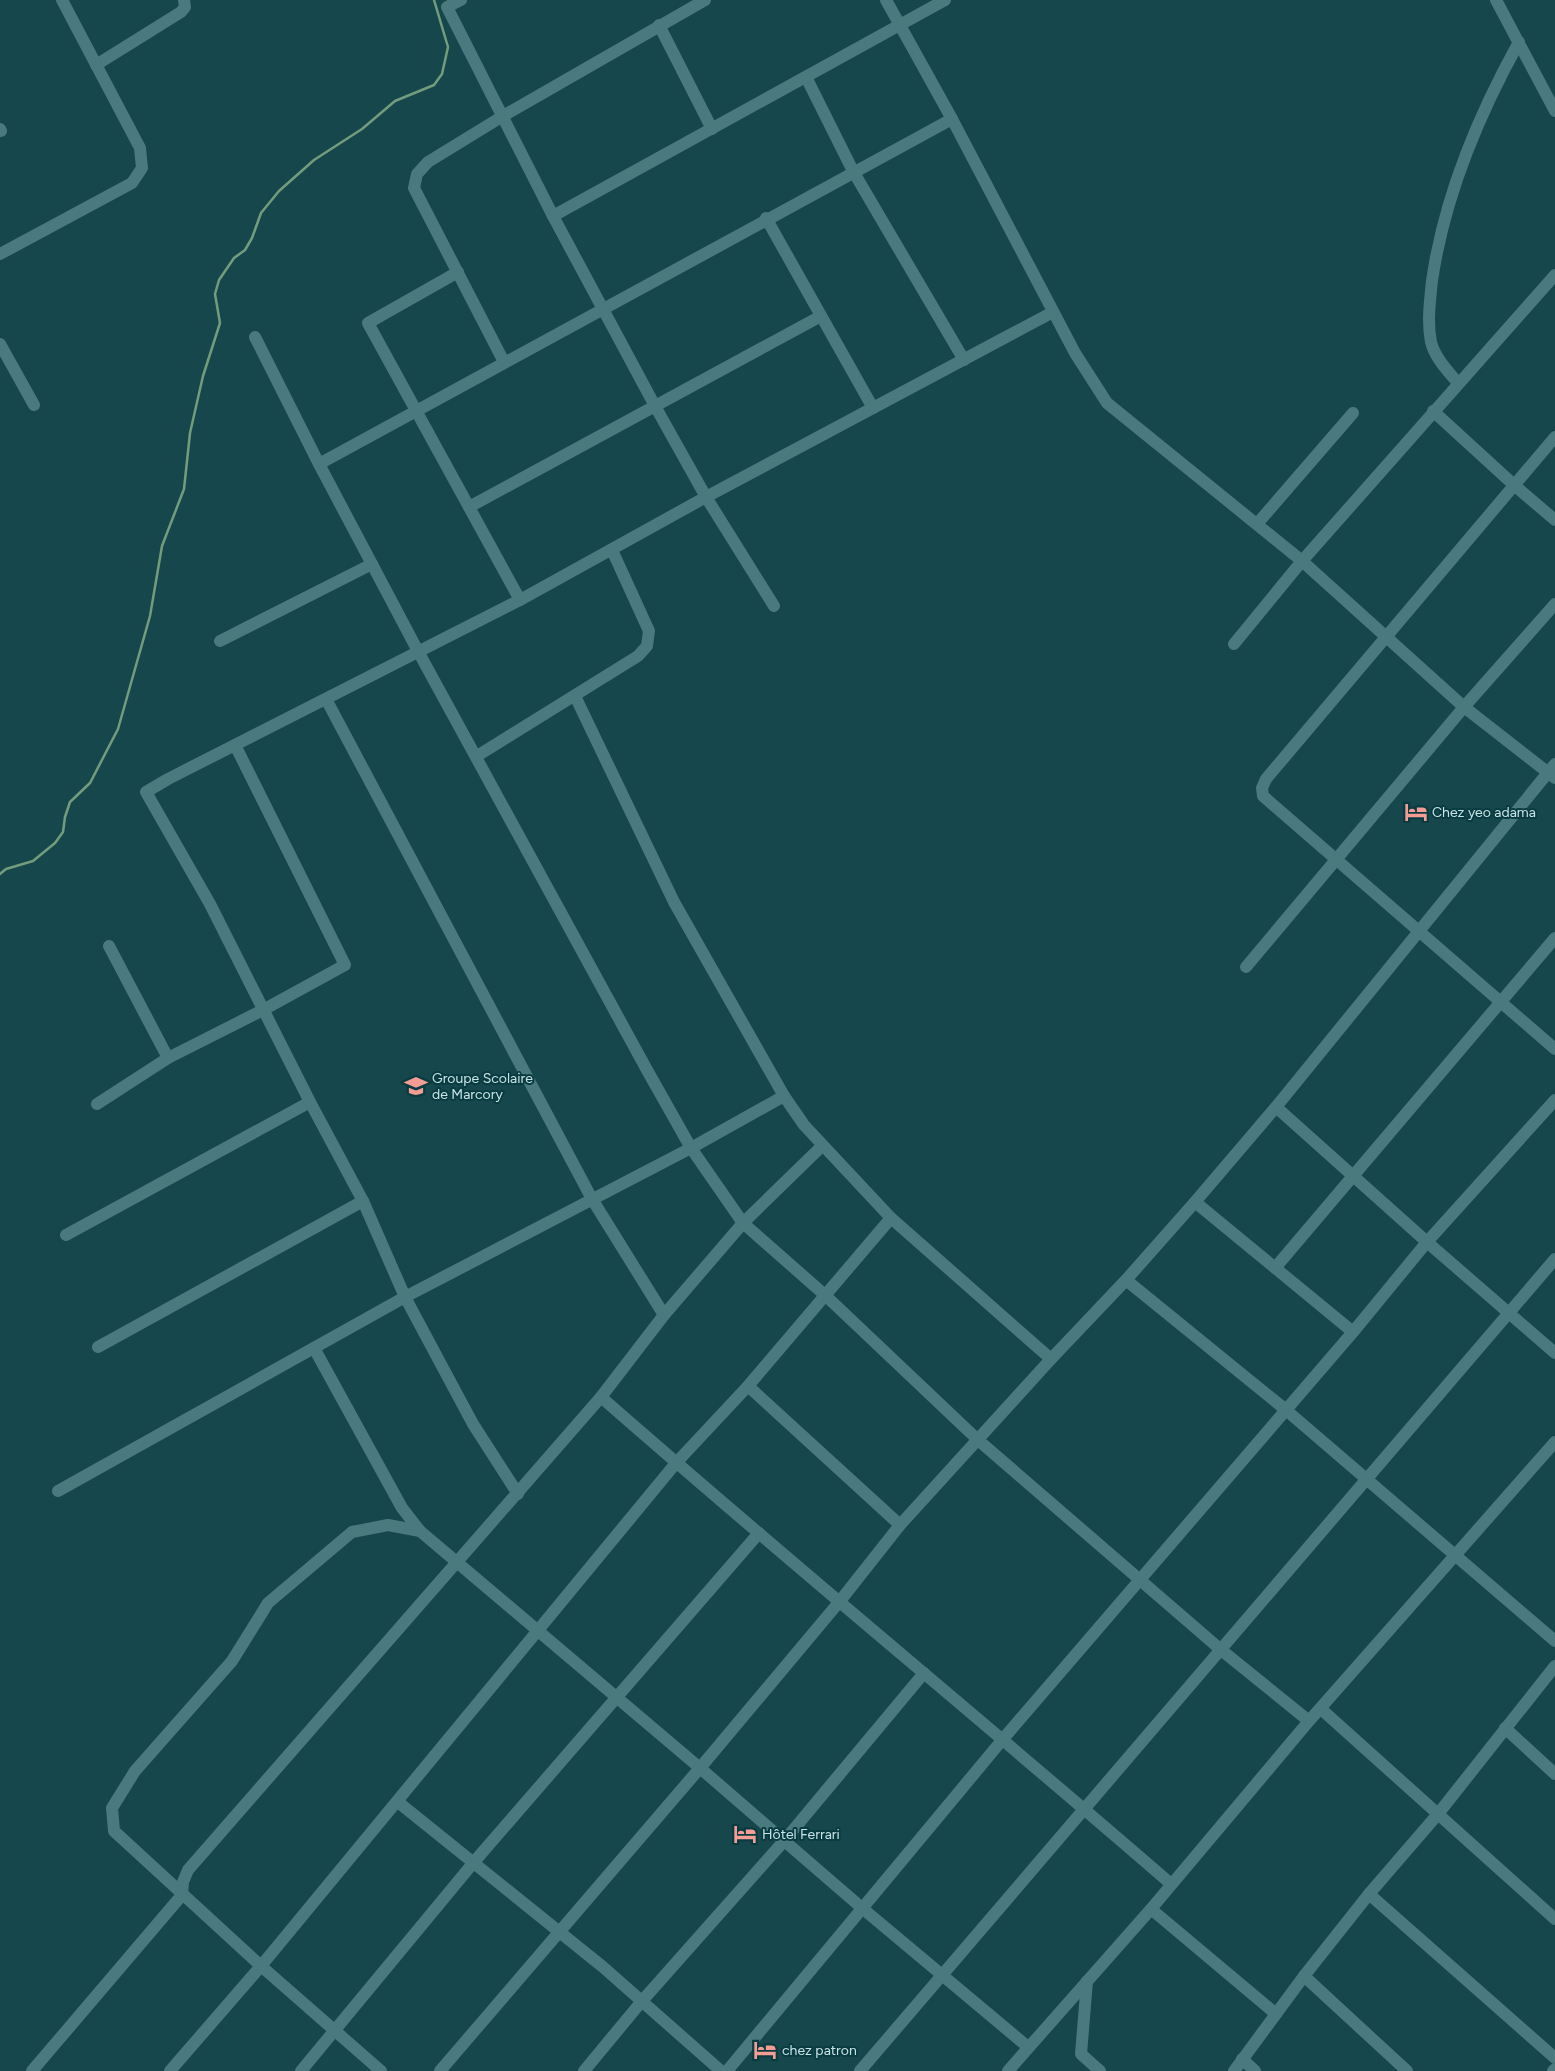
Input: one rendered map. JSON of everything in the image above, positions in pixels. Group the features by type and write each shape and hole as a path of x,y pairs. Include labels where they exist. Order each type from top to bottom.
{"street":[{"path":"0,254 132,183 142,168 140,148 62,0"},
{"path":"96,65 182,12 185,7 184,0"},
{"path":"461,0 448,7 553,216 706,497 774,606"},
{"path":"504,362 414,188 416,174 428,162 503,116 705,0"},
{"path":"440,2071 700,1768 840,1601 900,1525 1051,1359 1126,1280 1195,1202 1276,1107 1418,930 1553,771 1464,707 1302,561 1107,403 1075,353 952,118 886,0"},
{"path":"553,216 945,0"},
{"path":"1496,0 1555,111"},
{"path":"658,26 712,129"},
{"path":"1458,383 1439,360 1432,344 1429,329 1429,306 1437,248 1442,228 1474,137 1491,95 1519,42"},
{"path":"806,77 853,171 964,360"},
{"path":"319,464 952,118"},
{"path":"766,218 873,408"},
{"path":"458,272 368,324 520,600"},
{"path":"1234,644 1302,561 1555,275"},
{"path":"518,1494 474,1424 405,1296 364,1201 310,1102 210,904 146,792 520,600 706,497 1053,312"},
{"path":"469,507 821,316"},
{"path":"255,337 372,564 646,1070 691,1148 743,1223 826,1296 978,1440 1220,1649 1310,1721"},
{"path":"0,344 34,405"},
{"path":"1433,411 1555,520"},
{"path":"1257,524 1353,413"},
{"path":"1555,437 1266,780 1262,788 1263,796 1555,1049"},
{"path":"477,756 638,656 647,646 649,631 612,550"},
{"path":"220,641 372,564"},
{"path":"1246,967 1464,707 1555,604"},
{"path":"575,696 674,902 784,1096 804,1125 891,1218 1051,1359"},
{"path":"326,699 592,1199 664,1315"},
{"path":"97,1104 168,1058 263,1010 345,965 235,745"},
{"path":"1275,1268 1555,938"},
{"path":"109,946 168,1058"},
{"path":"58,1492 405,1296 691,1148 784,1096"},
{"path":"727,2071 1003,1739 1353,1332 1427,1242 1555,1100"},
{"path":"66,1235 310,1102"},
{"path":"1276,1107 1555,1353"},
{"path":"32,2071 182,1895 183,1882 188,1870 518,1494 601,1397 664,1315 743,1223 822,1146"},
{"path":"98,1347 364,1201"},
{"path":"1195,1202 1353,1332"},
{"path":"170,2071 262,1966 676,1463 748,1386 891,1218"},
{"path":"860,2071 1555,1260"},
{"path":"1126,1280 1286,1410 1555,1642"},
{"path":"314,1348 402,1508 420,1532 1028,2047"},
{"path":"748,1386 900,1525"},
{"path":"601,1397 676,1463 1084,1808 1170,1884"},
{"path":"1008,2071 1151,1909 1170,1884 1310,1721 1555,1442"},
{"path":"381,2071 182,1895 114,1831 112,1808 135,1771 232,1661 268,1603 352,1532 388,1525 420,1532"},
{"path":"301,2071 474,1862 759,1533"},
{"path":"1234,2071 1304,1976 1369,1894 1438,1814 1555,1666"},
{"path":"584,2071 642,2001 784,1841 924,1673"},
{"path":"1321,1709 1555,1919"},
{"path":"1505,1728 1555,1774"},
{"path":"398,1802 474,1862 642,2001 721,2071"},
{"path":"1369,1894 1555,2058"},
{"path":"1151,1909 1276,2014"},
{"path":"1304,1976 1407,2071"},
{"path":"1087,1981 1081,2054 1100,2071"},
{"path":"1242,2059 1255,2071"}],"waterway":[{"path":"0,874 6,869 33,861 55,843 63,832 70,802 90,783 118,729 150,616 162,546 184,489 190,433 203,376 220,323 215,294 219,280 234,258 245,250 252,238 261,213 279,191 314,160 362,129 395,101 434,85 442,74 448,47 434,0"}],"place":[{"name":"Chez yeo adama","path":"1416,812"},
{"name":"Groupe Scolaire de Marcory","path":"416,1086"},
{"name":"Hôtel Ferrari","path":"745,1834"},
{"name":"chez patron","path":"765,2050"}]}
